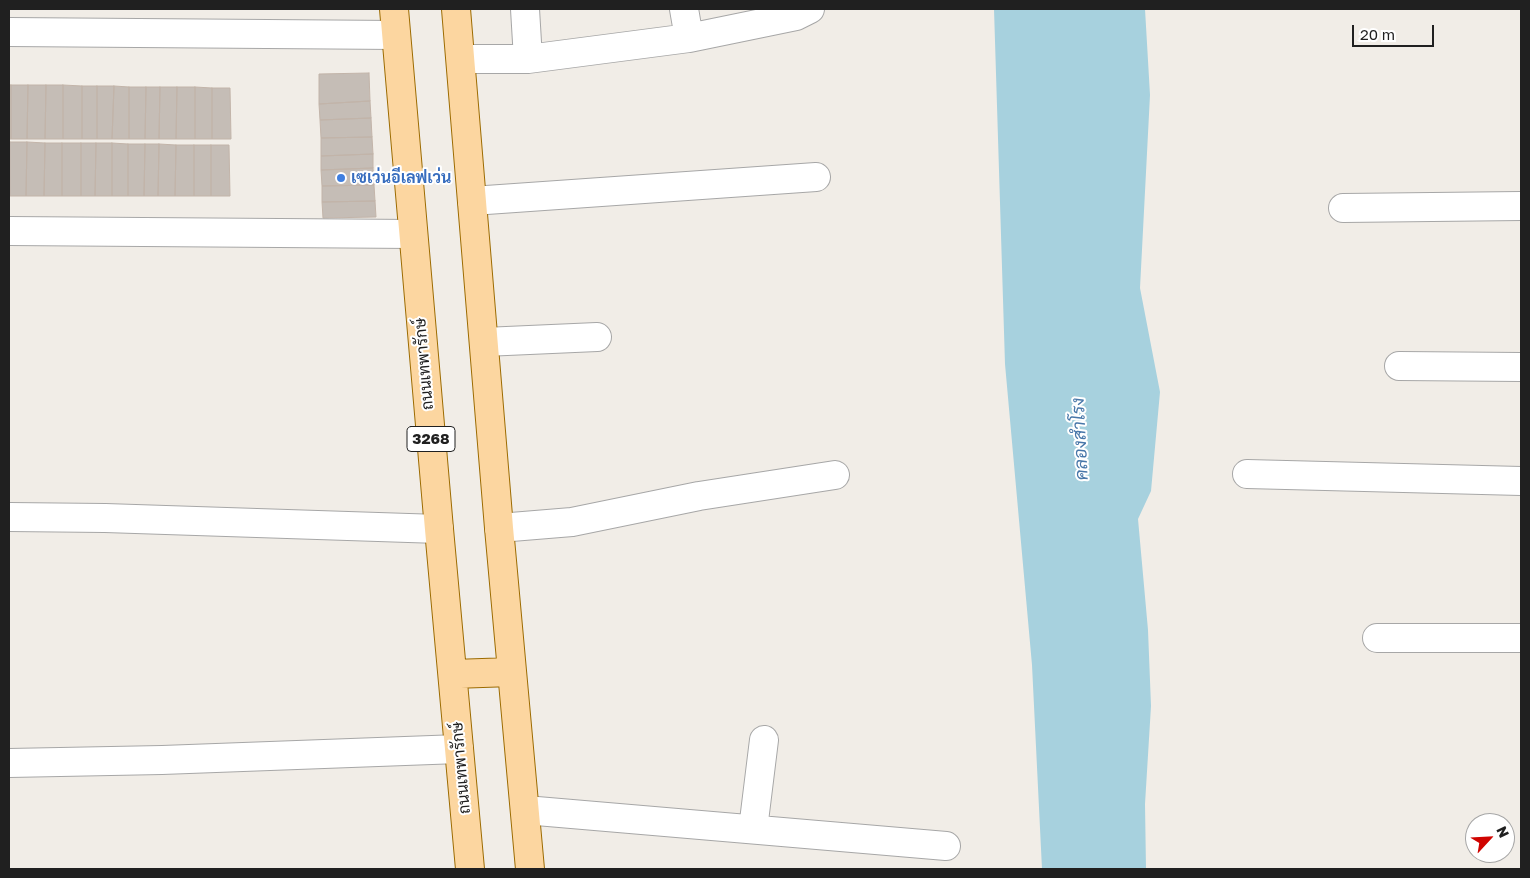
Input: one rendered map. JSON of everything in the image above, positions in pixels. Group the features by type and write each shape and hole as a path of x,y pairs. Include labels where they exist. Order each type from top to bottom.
{"main road":[{"path":"456,9 499,528 530,869"},
{"name":"ถนนเทพารักษ์","path":"395,22 438,529 470,869"},
{"path":"453,674 512,672"}],"street":[{"path":"525,9 528,59"},
{"path":"684,9 689,38"},
{"path":"461,59 528,59 689,38 796,16 810,9"},
{"path":"9,32 97,21 395,22"},
{"path":"472,201 816,177"},
{"path":"1343,208 1521,206"},
{"path":"9,231 413,234"},
{"path":"484,342 597,337"},
{"path":"1399,366 1521,367"},
{"path":"1247,474 1521,481"},
{"path":"499,528 572,522 699,496 835,475"},
{"path":"9,517 105,518 438,529"},
{"path":"1377,638 1521,638"},
{"path":"753,829 764,740"},
{"path":"9,763 162,760 459,749"},
{"path":"525,810 946,846"}],"water":[{"name":"คลองสำโรง","path":"994,9 1145,9 1150,95 1140,288 1160,392 1151,491 1138,519 1148,630 1151,706 1145,804 1146,869 1042,869 1032,665 1005,364"}],"building":[{"path":"369,73 370,101 319,104 319,74"},
{"path":"9,85 11,85 11,139 9,139"},
{"path":"11,85 28,85 27,139 11,139"},
{"path":"28,85 46,85 45,139 27,139"},
{"path":"46,85 63,85 63,139 45,139"},
{"path":"63,85 82,86 82,139 63,139"},
{"path":"82,86 97,86 97,139 82,139"},
{"path":"97,86 114,86 112,139 97,139"},
{"path":"114,86 129,87 129,139 112,139"},
{"path":"129,87 146,87 145,139 129,139"},
{"path":"146,87 160,87 159,139 145,139"},
{"path":"160,87 177,87 176,139 159,139"},
{"path":"177,87 195,87 195,139 176,139"},
{"path":"195,87 212,88 212,139 195,139"},
{"path":"212,88 230,88 231,139 212,139"},
{"path":"370,101 371,118 320,120 319,104"},
{"path":"371,118 372,137 321,138 320,120"},
{"path":"372,137 373,154 321,156 321,138"},
{"path":"10,142 27,142 26,196 10,196"},
{"path":"27,142 45,143 44,196 26,196"},
{"path":"45,143 62,143 62,196 44,196"},
{"path":"62,143 81,143 81,196 62,196"},
{"path":"81,143 96,143 95,196 81,196"},
{"path":"96,143 112,143 112,196 95,196"},
{"path":"112,143 128,144 128,196 112,196"},
{"path":"128,144 145,144 144,196 128,196"},
{"path":"145,144 159,144 158,196 144,196"},
{"path":"159,144 176,145 175,196 158,196"},
{"path":"176,145 194,145 194,196 175,196"},
{"path":"194,145 211,145 211,196 194,196"},
{"path":"211,145 229,145 230,196 211,196"},
{"path":"373,154 373,168 321,170 321,156"},
{"path":"373,168 374,185 322,186 321,170"},
{"path":"374,185 375,201 322,202 322,186"},
{"path":"375,201 376,217 323,218 322,202"}],"place":[{"name":"เซเว่นอีเลฟเว่น","path":"341,178"}]}
